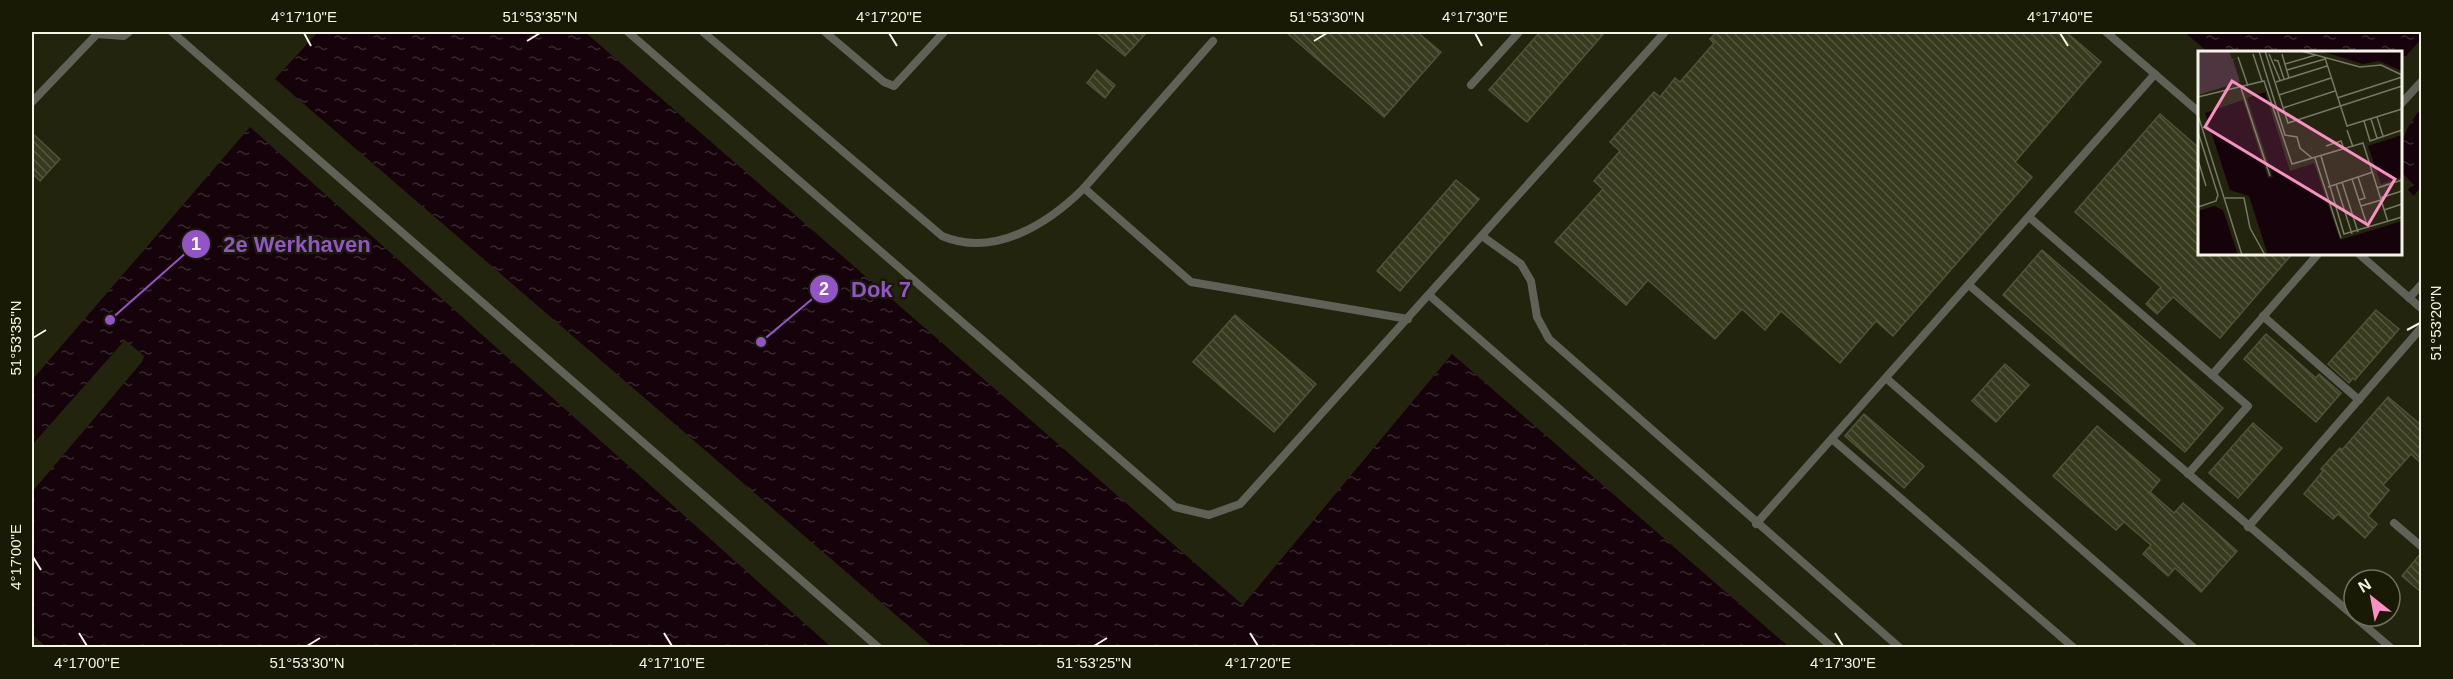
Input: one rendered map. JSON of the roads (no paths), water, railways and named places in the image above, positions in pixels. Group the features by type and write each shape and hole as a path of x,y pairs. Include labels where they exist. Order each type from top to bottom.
{"lane":[{"path":"32,102 97,34 124,36 129,32"},
{"path":"172,32 879,648"},
{"path":"628,32 1175,507 1209,515 1240,504 1665,32"},
{"path":"703,32 942,236 956,242 993,243 1012,237 1053,214 1084,188 1213,41"},
{"path":"825,32 884,82 894,86 944,32"},
{"path":"1471,85 1519,32"},
{"path":"2106,32 2198,112"},
{"path":"1756,524 2155,74"},
{"path":"2402,103 2421,81"},
{"path":"1084,188 1191,282 1408,320"},
{"path":"2029,217 2248,406 2188,474"},
{"path":"1482,236 1521,264 1531,281 1537,317 1549,339 1756,524 1900,648"},
{"path":"2212,375 2317,255"},
{"path":"2360,255 2421,309"},
{"path":"2409,298 2421,284"},
{"path":"1969,285 2391,648"},
{"path":"1429,295 1833,648"},
{"path":"2263,316 2359,400"},
{"path":"2248,526 2421,327"},
{"path":"1886,378 2194,648"},
{"path":"1832,439 2074,648"},
{"path":"2394,524 2421,547"}],"water":[{"path":"318,32 585,32 1243,605 1452,354 1789,647 933,647 275,79"},
{"path":"2184,32 2421,32 2422,38 2402,61 2402,51 2207,51"},
{"path":"2421,109 2421,190 2419,189 2414,196 2408,190 2413,184 2402,173 2402,148 2410,124"},
{"path":"250,127 831,647 47,648 32,634 32,380"}],"place":[{"name":"2e Werkhaven","path":"110,320"},
{"name":"Dok 7","path":"761,342"}]}
